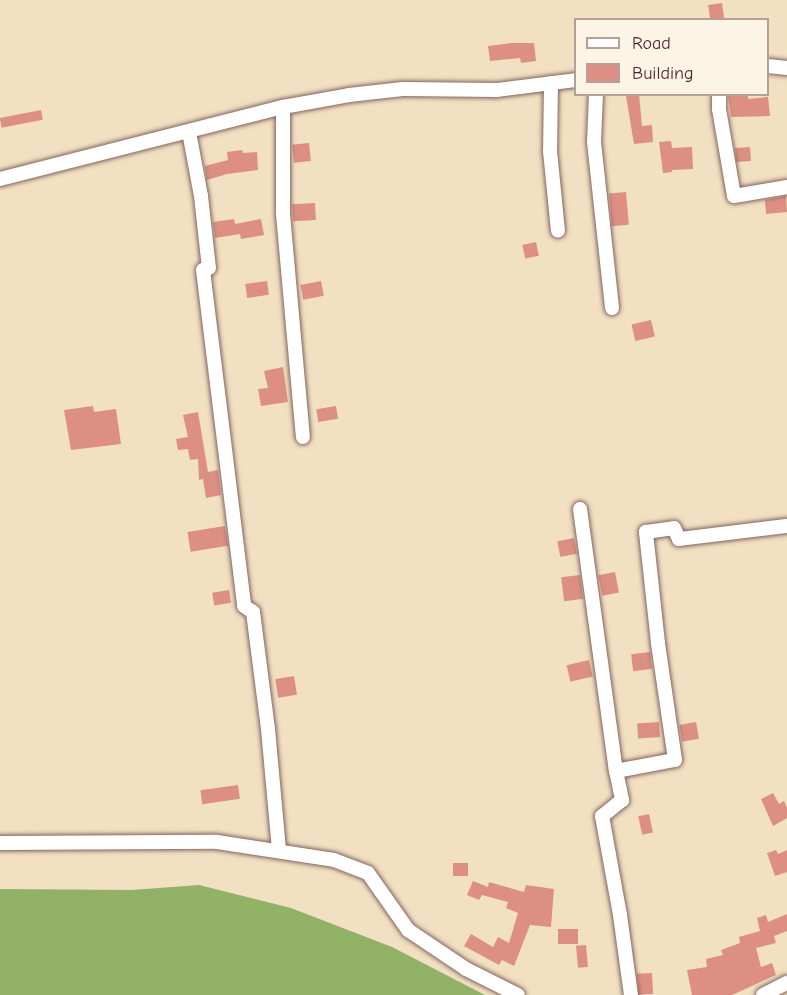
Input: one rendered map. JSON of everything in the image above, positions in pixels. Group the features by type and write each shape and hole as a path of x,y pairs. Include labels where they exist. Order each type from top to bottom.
{"street":[{"path":"769,66 787,68"},
{"path":"0,179 283,107 404,89 497,90 574,80"},
{"path":"551,83 550,151 558,231"},
{"path":"596,96 594,142 612,308"},
{"path":"719,96 718,109 734,196 787,187"},
{"path":"283,107 283,214 303,437"},
{"path":"189,132 208,256 209,268 203,270 244,606 253,612 268,729 279,850"},
{"path":"580,508 616,771 622,800 602,816 620,915 631,995"},
{"path":"616,771 675,760 658,643 646,532 674,528 679,539 787,526"},
{"path":"0,843 217,842 334,860 368,873 408,930 466,969 518,995"},
{"path":"763,995 787,983"}],"green space":[{"path":"199,885 291,908 392,947 485,995 0,995 0,889 132,890"}],"building":[{"path":"722,3 724,18 710,18 708,5"},
{"path":"534,43 536,61 521,63 520,58 490,61 488,46"},
{"path":"626,96 639,96 642,126 652,125 653,142 634,144"},
{"path":"728,96 748,96 748,99 768,97 770,116 731,117"},
{"path":"41,110 43,120 2,128 0,118"},
{"path":"671,141 672,148 692,147 693,169 663,173 659,142"},
{"path":"309,143 311,161 294,163 292,145"},
{"path":"750,147 751,161 736,162 735,148"},
{"path":"242,150 243,153 257,152 258,170 227,174 207,180 205,166 228,160 227,152"},
{"path":"626,192 629,225 612,226 609,193"},
{"path":"786,196 787,212 766,214 765,200"},
{"path":"315,203 316,220 293,221 292,204"},
{"path":"234,219 235,224 261,219 264,235 241,239 240,234 215,238 213,222"},
{"path":"536,242 539,256 525,259 522,245"},
{"path":"267,281 269,295 247,298 245,284"},
{"path":"321,281 324,296 303,300 300,285"},
{"path":"651,320 655,337 635,341 632,324"},
{"path":"283,367 288,402 261,406 258,389 268,388 264,371"},
{"path":"93,406 94,412 116,409 121,444 71,450 64,410"},
{"path":"336,406 338,419 318,422 316,409"},
{"path":"198,412 208,472 218,470 221,495 206,498 203,479 199,480 198,459 190,460 188,449 178,450 176,439 188,437 183,415"},
{"path":"225,526 228,546 191,552 187,532"},
{"path":"574,538 577,554 560,557 557,541"},
{"path":"615,572 619,593 602,596 598,575"},
{"path":"580,575 583,599 564,601 561,577"},
{"path":"229,590 231,603 214,605 212,593"},
{"path":"650,652 652,669 633,671 631,654"},
{"path":"589,660 593,677 570,682 567,665"},
{"path":"294,676 297,695 278,698 275,679"},
{"path":"659,722 660,737 638,738 637,724"},
{"path":"696,722 699,739 682,742 679,725"},
{"path":"238,785 240,799 202,804 200,790"},
{"path":"773,793 779,804 784,801 787,818 773,826 761,799"},
{"path":"649,814 653,833 642,835 638,816"},
{"path":"776,850 778,854 787,850 787,872 775,876 767,853"},
{"path":"453,863 468,863 468,876 453,876"},
{"path":"473,881 488,887 489,882 524,892 526,885 554,889 551,927 530,925 514,966 502,960 499,965 464,946 471,934 493,947 498,937 509,943 518,913 506,908 508,902 482,895 479,900 467,895"},
{"path":"787,914 787,931 774,936 776,943 756,948 761,967 772,963 776,975 732,995 692,995 687,970 707,967 706,959 723,955 721,950 740,943 739,937 760,931 757,918 766,915 768,922"},
{"path":"558,929 578,929 578,944 558,944"},
{"path":"586,945 588,967 578,968 576,946"},
{"path":"652,973 653,994 638,995 637,974"}]}
